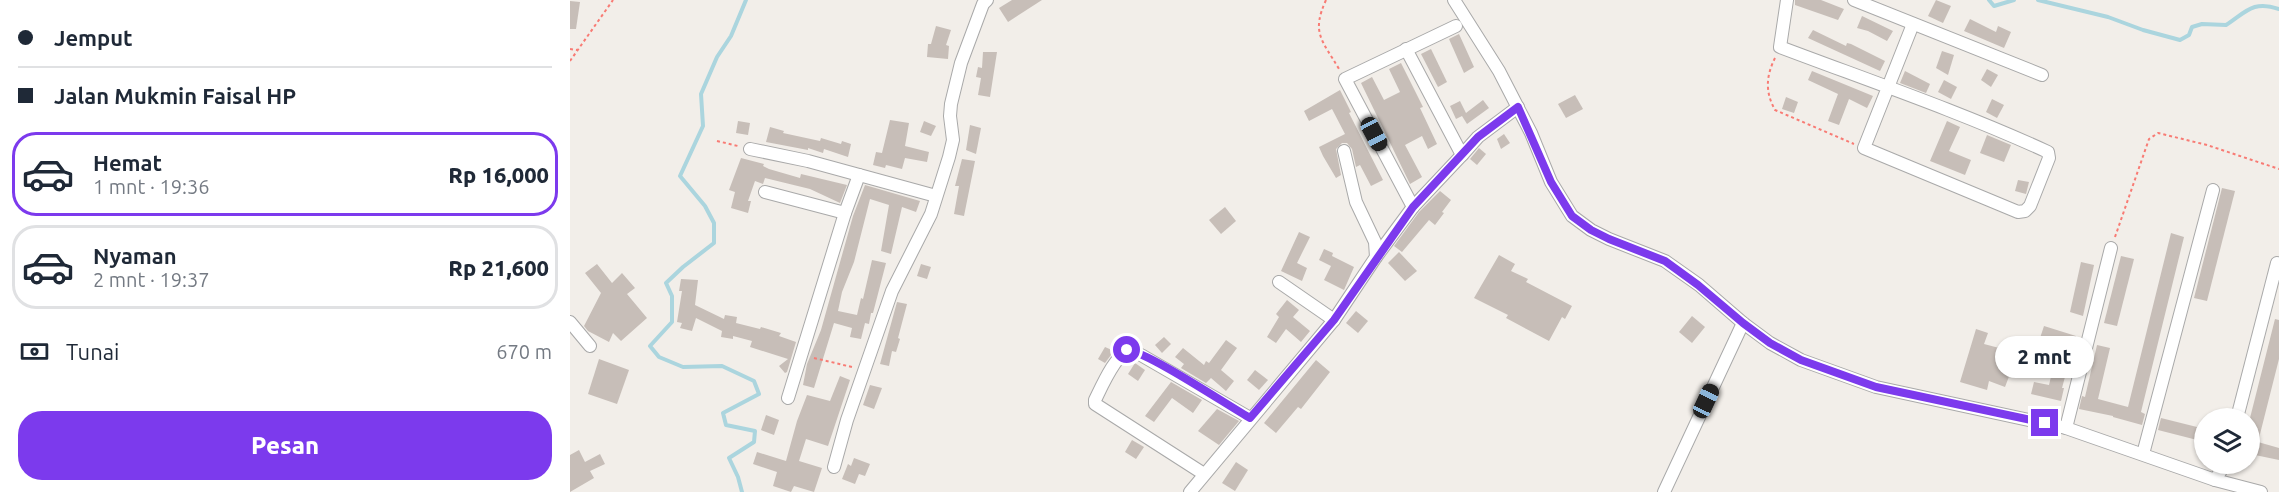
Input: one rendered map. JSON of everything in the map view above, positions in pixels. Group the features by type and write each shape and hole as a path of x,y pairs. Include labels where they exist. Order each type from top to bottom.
{"street":[{"path":"834,467 840,440 892,291 931,214 953,140 951,110 961,63 983,4 987,0"},
{"path":"1454,0 1499,70 1551,182 1572,216 1591,230 1609,239 1665,261 1770,343 1801,360 1876,387 2066,428 2215,480 2261,492"},
{"path":"1787,0 1780,47 1888,88 1991,126 2048,152 2049,158 2030,206 2025,211 2018,212 1864,148 1888,88 1913,24"},
{"path":"1854,0 2042,75"},
{"path":"1413,207 1345,79 1456,26"},
{"path":"1406,49 1462,154"},
{"path":"1190,492 1334,320 1413,207 1478,137 1518,107"},
{"path":"750,149 808,161 936,196"},
{"path":"1344,151 1356,202 1375,242 1376,257"},
{"path":"788,398 845,213 859,175"},
{"path":"2143,454 2213,190"},
{"path":"765,192 845,213"},
{"path":"2066,428 2111,248"},
{"path":"2240,408 2277,263"},
{"path":"1279,282 1334,320"},
{"path":"570,322 590,346"},
{"path":"1664,492 1743,323"},
{"path":"1204,474 1095,404 1109,373 1124,352 1130,350 1141,355 1250,418"},
{"path":"2215,480 2219,474"}],"path":[{"path":"570,61 614,0"},
{"path":"1326,0 1318,18 1318,29 1325,46 1345,79"},
{"path":"1780,47 1770,69 1767,85 1769,98 1775,110 1864,148"},
{"path":"570,49 577,50"},
{"path":"2111,248 2148,140 2158,134 2207,145 2279,169"},
{"path":"717,141 750,149"},
{"path":"801,356 863,371"}],"building":[{"path":"1012,0 1042,0 1008,22 999,8"},
{"path":"1795,0 1821,0 1844,9 1838,20 1795,5"},
{"path":"1936,0 1951,6 1943,23 1928,16"},
{"path":"570,1 580,2 576,29 570,29"},
{"path":"1862,16 1893,31 1887,41 1857,28"},
{"path":"1970,19 1996,32 1998,26 2011,32 2004,48 1964,31"},
{"path":"936,26 951,30 946,45 949,46 948,59 927,57 928,44 931,44"},
{"path":"1813,30 1846,46 1847,43 1851,44 1885,61 1880,71 1808,38"},
{"path":"1459,34 1474,67 1464,73 1449,39"},
{"path":"1431,49 1447,82 1438,87 1421,54"},
{"path":"1942,51 1954,55 1948,75 1936,68"},
{"path":"983,52 997,52 990,97 978,95 981,78 976,77 978,67 982,68"},
{"path":"1401,63 1423,107 1420,108 1437,144 1428,149 1422,136 1405,145 1422,177 1410,184 1361,83 1372,77 1384,100 1400,92 1389,69"},
{"path":"1987,69 1998,75 1991,87 1981,80"},
{"path":"1812,71 1873,96 1867,108 1849,99 1839,125 1828,121 1838,94 1808,80"},
{"path":"1905,71 1930,84 1926,93 1900,83"},
{"path":"1944,80 1957,87 1951,99 1938,92"},
{"path":"1340,90 1383,180 1371,186 1360,165 1356,167 1352,149 1347,143 1342,143 1336,149 1341,175 1336,178 1323,156 1319,147 1345,134 1332,109 1309,121 1304,111"},
{"path":"1575,95 1583,109 1566,118 1558,104"},
{"path":"1786,97 1798,102 1794,113 1782,109"},
{"path":"1992,99 2004,105 1997,118 1986,112"},
{"path":"1483,100 1489,108 1467,124 1462,116 1456,119 1450,106 1460,101 1466,113"},
{"path":"890,120 909,123 905,146 929,152 927,162 905,158 902,169 873,165 876,152 882,153"},
{"path":"738,121 750,123 748,135 736,133"},
{"path":"924,121 936,126 931,136 920,132"},
{"path":"1947,121 1960,127 1949,151 1971,160 1965,175 1930,161"},
{"path":"970,125 981,128 976,154 966,150"},
{"path":"770,127 784,131 783,133 820,141 821,138 841,144 842,141 851,144 848,157 824,149 823,153 808,148 808,150 766,142"},
{"path":"1504,134 1510,143 1501,149 1497,139"},
{"path":"1987,135 2011,145 2004,162 1980,153"},
{"path":"1479,148 1486,154 1477,165 1470,159"},
{"path":"741,158 800,178 801,174 847,185 840,203 810,189 765,178 763,184 755,181 748,201 751,201 748,213 731,208 735,192 729,190"},
{"path":"962,159 975,161 964,216 954,214 959,186 955,186"},
{"path":"2018,180 2029,182 2026,194 2015,191"},
{"path":"865,185 920,201 916,212 902,207 891,254 881,251 889,205 870,199 854,262 842,292 838,311 857,315 872,260 886,263 873,313 871,313 869,324 865,323 861,339 850,337 852,328 834,323 814,388 803,385 807,364 821,330 853,216"},
{"path":"2222,188 2235,191 2207,301 2194,298"},
{"path":"1440,191 1451,200 1442,212 1444,213 1435,225 1429,220 1402,252 1394,246 1419,212"},
{"path":"1225,207 1236,221 1221,234 1209,220"},
{"path":"1299,232 1310,237 1297,263 1307,268 1302,281 1281,271"},
{"path":"2171,233 2184,237 2141,412 2145,414 2142,425 2079,409 2082,396 2085,397 2097,345 2110,348 2098,399 2128,407"},
{"path":"1324,249 1333,253 1332,256 1354,267 1344,290 1324,280 1331,266 1319,260"},
{"path":"1399,252 1417,271 1405,281 1388,263"},
{"path":"1499,255 1515,264 1511,271 1528,279 1526,282 1572,306 1565,319 1562,317 1549,341 1506,318 1508,315 1474,298"},
{"path":"2121,256 2134,259 2117,326 2104,323"},
{"path":"2081,262 2094,265 2083,316 2070,312"},
{"path":"597,264 612,283 622,273 635,288 627,294 647,318 621,341 613,333 609,342 588,331 584,326 601,293 585,273"},
{"path":"921,264 931,267 927,279 917,276"},
{"path":"681,279 698,280 695,305 724,319 725,315 737,317 736,323 781,333 779,336 796,342 787,372 785,373 779,366 788,359 750,347 752,341 733,336 733,339 721,337 722,331 696,318 692,331 680,328 682,323 677,322 682,291 679,291"},
{"path":"1287,300 1299,310 1293,317 1310,331 1301,342 1286,329 1276,343 1267,337 1279,317 1276,314"},
{"path":"897,302 907,304 898,338 900,339 896,352 892,351 889,366 880,364"},
{"path":"1356,311 1368,321 1358,333 1346,323"},
{"path":"1692,316 1705,327 1692,343 1679,332"},
{"path":"2275,319 2279,320 2279,359 2260,434 2260,408 2253,408"},
{"path":"2044,326 2076,336 2062,388 2064,388 2061,401 2031,394 2034,382 2049,385 2057,352 2042,347 2044,339 2040,338"},
{"path":"1976,329 1988,333 1984,344 2018,353 2005,387 1989,381 1987,390 1960,382"},
{"path":"1164,337 1171,344 1162,353 1155,345"},
{"path":"1226,340 1237,348 1221,370 1234,381 1226,391 1211,378 1206,383 1181,368 1184,364 1175,357 1183,348 1204,365 1206,361 1209,363"},
{"path":"1105,347 1114,351 1105,363 1098,359"},
{"path":"599,359 629,370 617,404 588,394"},
{"path":"1316,360 1330,372 1301,409 1298,407 1276,433 1264,423"},
{"path":"1135,363 1145,370 1138,381 1128,374"},
{"path":"1255,370 1268,380 1259,390 1247,380"},
{"path":"840,376 850,380 828,446 806,439 799,461 822,468 814,492 794,486 791,492 773,486 777,472 753,464 757,452 786,461 807,395 830,401"},
{"path":"1171,382 1202,400 1193,413 1172,398 1154,422 1145,416"},
{"path":"870,385 882,388 874,409 863,405"},
{"path":"1217,409 1239,421 1219,445 1198,431"},
{"path":"766,415 779,420 774,435 761,430"},
{"path":"2161,418 2194,426 2194,439 2158,430"},
{"path":"1132,440 1144,447 1136,459 1125,452"},
{"path":"2260,443 2279,448 2279,460 2260,456"},
{"path":"579,450 585,462 600,454 605,464 590,471 594,478 570,492 570,455"},
{"path":"854,458 870,464 865,476 859,474 855,484 842,479 848,464 851,466"},
{"path":"1236,462 1248,470 1235,491 1222,483"}],"waterway":[{"path":"742,492 729,458 754,442 755,431 726,425 723,413 759,394 754,381 722,366 683,367 659,357 650,346 672,322 672,296 666,283 714,243 714,223 705,206 680,176 703,126 701,94 717,57 731,36 746,0"},
{"path":"1989,0 1994,6 2014,0"},
{"path":"2038,0 2108,17 2180,40 2189,35 2192,27 2202,24 2226,25 2256,7 2279,9"}],"route":[{"path":"1127,350 1162,366 1250,418 1334,320 1413,207 1478,137 1518,107 1551,182 1572,216 1591,230 1609,239 1665,261 1770,343 1801,360 1876,387 2045,423"}]}
